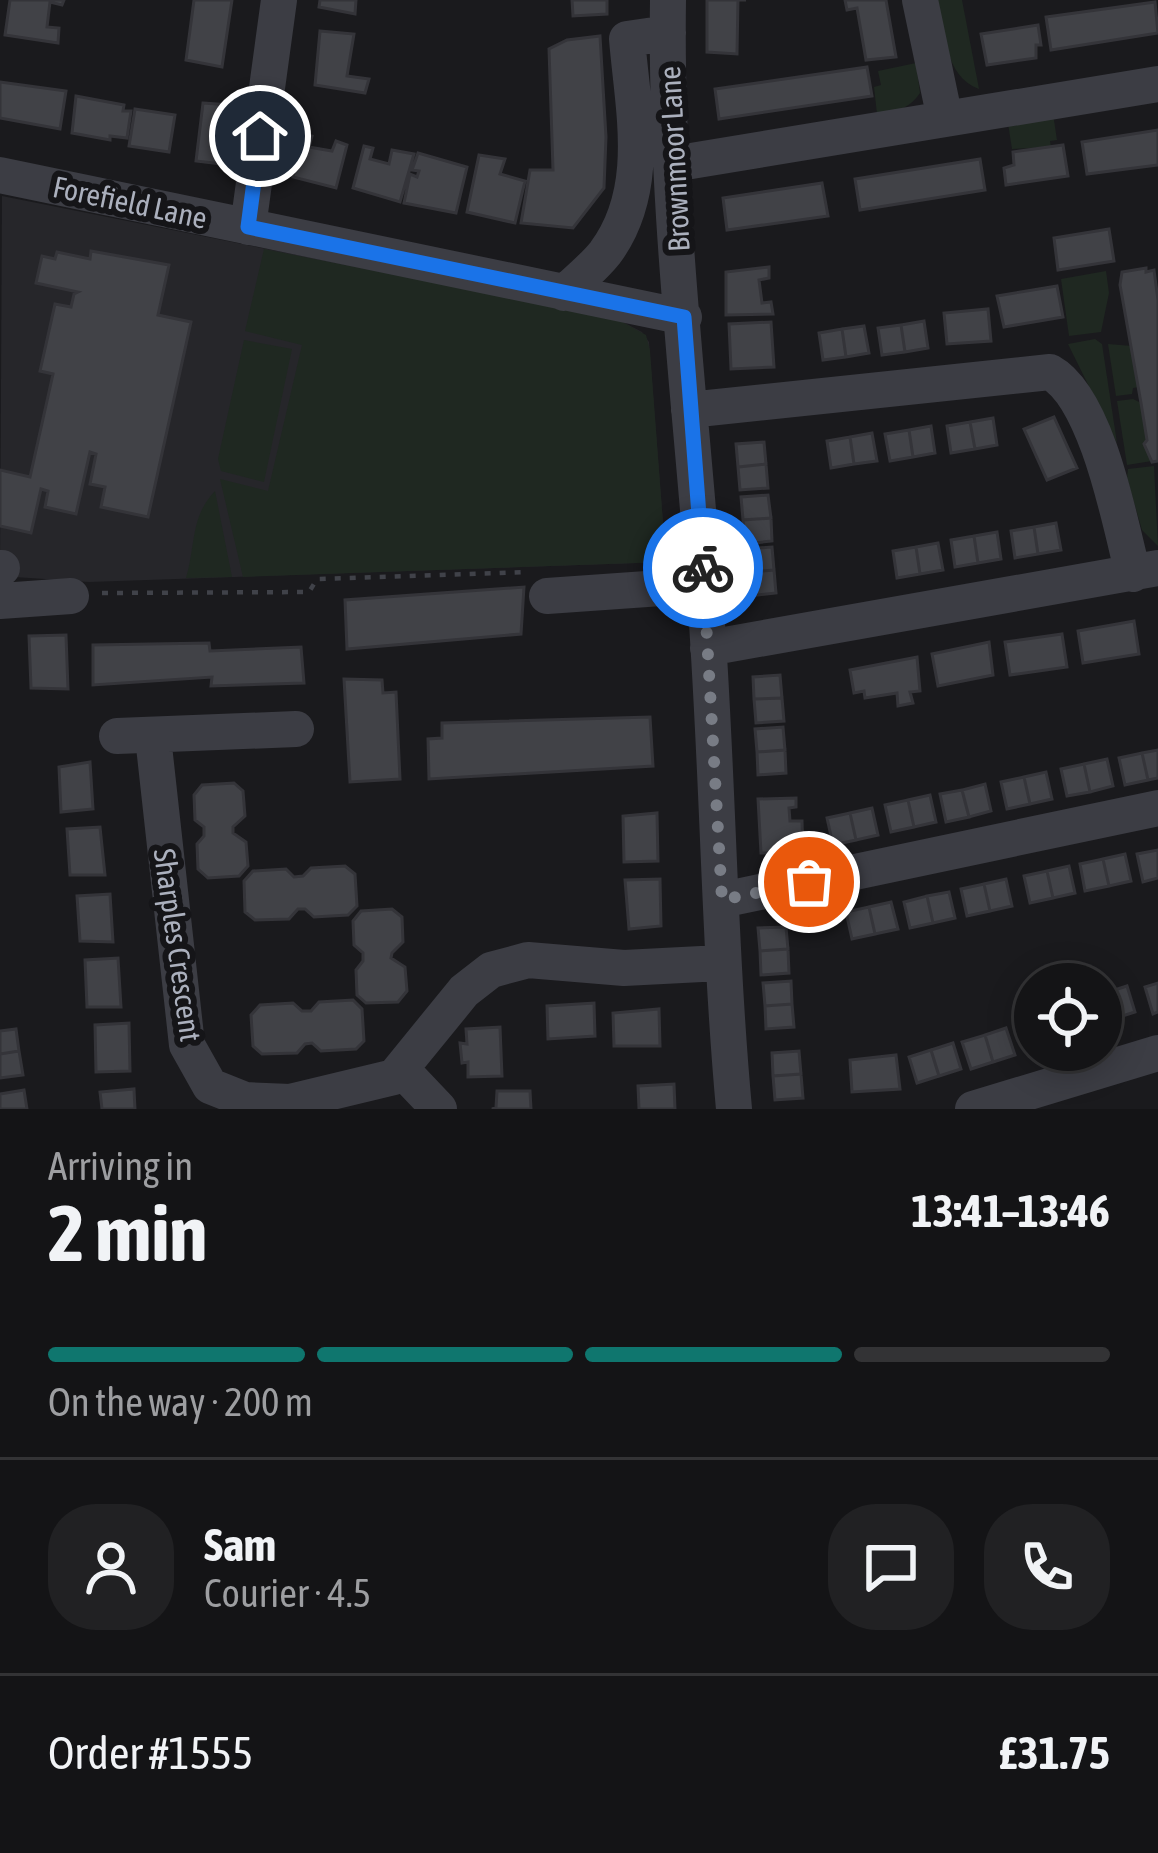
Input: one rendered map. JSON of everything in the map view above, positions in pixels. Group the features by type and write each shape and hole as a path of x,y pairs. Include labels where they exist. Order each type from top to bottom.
{"street":[{"path":"248,227 279,0"},
{"path":"920,0 945,119"},
{"path":"565,293 605,253 631,204 637,159 627,39 668,16"},
{"name":"Brownmoor Lane","path":"668,16 673,164 708,649 722,900 721,963 734,1109"},
{"path":"673,164 1158,83"},
{"name":"Forefield Lane","path":"0,176 684,317"},
{"path":"689,410 1050,372 1065,380 1104,458 1146,571 708,649"},
{"path":"1,579 71,596"},
{"path":"537,584 704,585"},
{"name":"Sharples Crescent","path":"296,729 135,736 187,1045 205,1098 290,1102 394,1077 403,1070"},
{"path":"722,900 1158,808"},
{"path":"439,1109 403,1070 464,991 491,970 528,960 624,968 721,963"},
{"path":"973,1109 1158,1053"}],"path":[{"path":"71,596 309,592 317,579 537,584"}],"shaded area":[{"path":"938,0 962,0 979,89 967,83 952,64"},
{"path":"916,63 920,93 902,109 877,114 874,87 881,85 878,71"},
{"path":"1052,107 1057,140 1050,141 1051,147 1012,149 1007,117"},
{"path":"2,196 617,319 642,332 649,342 666,562 89,582 0,576"},
{"path":"264,249 617,319 646,335 666,562 243,577 220,479 268,491 302,345 245,331"},
{"path":"1106,271 1109,293 1101,332 1069,336 1061,279"},
{"path":"1095,339 1102,344 1117,443 1068,344"},
{"path":"244,340 292,349 264,482 221,471 218,459"},
{"path":"1108,344 1132,346 1139,387 1132,394 1116,396"},
{"path":"1117,401 1141,403 1144,445 1152,461 1127,465"},
{"path":"1154,466 1158,546 1142,530 1127,478 1128,469"},
{"path":"215,491 232,577 186,578 197,521"}],"building":[{"path":"10,0 64,0 62,5 50,2 47,27 59,28 58,43 5,35"},
{"path":"194,0 232,0 222,67 186,60"},
{"path":"320,0 356,0 355,14 319,7"},
{"path":"572,0 607,0 607,14 573,16"},
{"path":"707,0 738,0 737,54 707,52"},
{"path":"845,0 886,0 896,57 866,60 857,8 847,10"},
{"path":"1155,2 1158,33 1051,50 1046,17"},
{"path":"1038,25 1041,45 1036,45 1036,58 987,65 981,34"},
{"path":"320,31 354,34 347,76 369,79 365,93 315,85"},
{"path":"600,36 604,188 573,228 521,223 530,170 553,170 549,49 567,40"},
{"path":"867,67 872,96 719,119 715,89"},
{"path":"0,82 66,91 60,129 0,118"},
{"path":"76,96 124,105 123,111 131,111 127,138 72,133"},
{"path":"203,103 230,105 222,164 196,161"},
{"path":"135,109 175,115 169,152 129,146"},
{"path":"1158,130 1158,165 1087,174 1082,142"},
{"path":"303,134 312,136 309,147 332,151 336,141 347,145 336,188 293,177"},
{"path":"1063,145 1068,176 1006,185 1004,168 1014,165 1013,152"},
{"path":"364,146 373,148 370,159 389,164 392,150 414,154 400,202 353,188"},
{"path":"418,153 467,167 456,213 404,203 410,174 417,177 419,171 412,170"},
{"path":"479,155 505,159 500,174 525,181 515,223 467,212"},
{"path":"980,159 985,190 860,210 855,179"},
{"path":"822,183 828,216 727,230 723,198"},
{"path":"1109,229 1114,261 1058,270 1054,238"},
{"path":"91,251 169,265 158,315 191,322 148,517 101,507 105,487 90,484 96,454 90,452 76,514 45,507 48,491 41,489 31,533 0,526 0,470 30,477 53,374 40,371 55,304 71,307 78,292 36,283 42,256 55,259 57,252 90,259"},
{"path":"769,267 769,278 759,280 762,303 771,302 773,314 726,315 726,272"},
{"path":"1146,268 1146,272 1154,270 1158,300 1158,461 1152,462 1144,444 1120,285 1122,272"},
{"path":"1057,286 1063,317 1004,327 997,296"},
{"path":"988,309 991,341 947,344 944,313"},
{"path":"924,321 928,348 905,352 901,325"},
{"path":"771,322 774,367 731,369 729,324"},
{"path":"901,325 905,352 882,355 878,328"},
{"path":"864,326 869,353 846,357 842,329"},
{"path":"842,329 846,357 823,360 819,333"},
{"path":"1054,417 1077,468 1047,480 1024,429"},
{"path":"993,418 997,445 975,449 970,422"},
{"path":"970,422 975,449 951,453 947,426"},
{"path":"931,426 935,453 913,457 909,430"},
{"path":"909,430 913,457 890,461 885,434"},
{"path":"872,433 877,461 854,464 850,437"},
{"path":"850,437 854,464 831,468 827,441"},
{"path":"764,442 766,464 738,467 736,444"},
{"path":"766,464 768,488 740,490 738,467"},
{"path":"768,495 771,518 743,520 741,497"},
{"path":"771,518 772,541 745,544 743,520"},
{"path":"1056,523 1061,550 1038,554 1034,527"},
{"path":"1034,527 1038,554 1015,558 1011,531"},
{"path":"997,532 1001,559 978,563 974,536"},
{"path":"974,536 978,563 955,567 951,540"},
{"path":"938,543 943,570 920,574 916,547"},
{"path":"772,547 774,570 747,572 745,549"},
{"path":"916,547 920,574 897,578 893,551"},
{"path":"774,570 776,593 749,596 747,572"},
{"path":"524,587 521,634 347,649 345,600"},
{"path":"1134,621 1139,654 1083,663 1078,631"},
{"path":"1062,634 1067,667 1010,675 1005,642"},
{"path":"66,635 68,689 31,688 29,636"},
{"path":"989,642 993,675 938,686 932,654"},
{"path":"209,643 210,651 301,647 304,683 211,686 212,677 93,685 93,645"},
{"path":"917,657 920,691 910,692 913,703 898,706 897,693 865,698 864,691 854,693 850,670"},
{"path":"780,675 782,698 754,699 753,677"},
{"path":"344,679 382,680 383,693 396,692 400,779 350,782"},
{"path":"782,698 784,721 756,723 754,699"},
{"path":"650,717 653,766 429,779 428,739 442,738 442,723"},
{"path":"783,727 785,750 757,752 755,729"},
{"path":"785,750 786,773 758,775 757,752"},
{"path":"1158,750 1158,778 1148,780 1142,753"},
{"path":"1142,753 1148,780 1125,785 1119,758"},
{"path":"1107,759 1113,786 1090,792 1084,764"},
{"path":"90,762 93,809 61,812 59,767"},
{"path":"1084,764 1090,792 1067,796 1061,769"},
{"path":"1046,772 1052,799 1030,804 1024,777"},
{"path":"1024,777 1030,804 1007,809 1001,782"},
{"path":"234,783 243,791 245,816 233,833 246,842 248,866 239,876 208,878 198,869 197,844 204,827 195,820 194,795 202,785"},
{"path":"985,784 991,811 969,817 962,790"},
{"path":"962,790 969,817 946,822 940,794"},
{"path":"930,795 936,822 914,827 908,800"},
{"path":"796,798 796,807 789,808 790,821 802,821 803,853 761,853 758,799"},
{"path":"908,800 914,827 891,832 885,805"},
{"path":"872,808 878,835 856,840 850,813"},
{"path":"657,813 658,861 624,862 623,816"},
{"path":"850,813 856,840 833,845 827,818"},
{"path":"100,827 105,875 70,875 67,829"},
{"path":"1158,850 1158,878 1143,882 1137,854"},
{"path":"1125,854 1131,881 1109,886 1103,859"},
{"path":"1103,859 1109,886 1085,891 1080,864"},
{"path":"345,866 355,874 357,906 348,915 314,917 298,909 289,919 255,920 245,912 244,881 253,871 286,869 294,877 311,868"},
{"path":"1069,866 1075,893 1053,898 1047,871"},
{"path":"1047,871 1053,898 1030,903 1024,876"},
{"path":"660,879 661,926 629,929 625,880"},
{"path":"1006,879 1012,906 990,911 984,884"},
{"path":"984,884 990,911 967,916 961,889"},
{"path":"949,892 955,918 933,923 927,896"},
{"path":"110,894 113,942 80,941 77,896"},
{"path":"927,896 933,923 910,928 904,902"},
{"path":"891,902 898,929 875,934 869,907"},
{"path":"869,907 875,934 852,939 846,912"},
{"path":"392,909 402,917 403,942 391,958 405,967 407,991 398,1002 366,1003 357,995 356,970 363,953 354,945 353,921 361,911"},
{"path":"786,927 788,949 760,951 758,928"},
{"path":"788,949 789,973 761,975 760,951"},
{"path":"118,958 121,1007 87,1007 85,960"},
{"path":"791,981 792,1004 765,1006 763,983"},
{"path":"1158,983 1158,1012 1153,1014 1145,987"},
{"path":"1127,986 1135,1012 1122,1016 1122,988"},
{"path":"353,1000 362,1009 364,1041 356,1049 321,1051 312,1043 297,1053 262,1054 253,1046 251,1015 260,1005 293,1003 302,1011 311,1011 319,1002"},
{"path":"594,1003 595,1036 548,1039 547,1006"},
{"path":"792,1004 794,1027 766,1029 765,1006"},
{"path":"659,1009 660,1046 614,1046 613,1013"},
{"path":"129,1023 130,1071 96,1072 95,1025"},
{"path":"500,1027 502,1076 468,1077 460,1043 467,1044 466,1029"},
{"path":"1006,1028 1014,1055 993,1062 985,1035"},
{"path":"16,1029 19,1051 0,1054 0,1031"},
{"path":"985,1035 993,1062 971,1069 962,1042"},
{"path":"953,1043 961,1069 939,1076 931,1050"},
{"path":"931,1050 939,1076 917,1083 909,1057"},
{"path":"19,1051 23,1075 0,1078 0,1054"},
{"path":"799,1051 801,1074 773,1076 772,1053"},
{"path":"896,1055 900,1089 852,1092 850,1060"},
{"path":"801,1074 803,1098 775,1100 773,1076"},
{"path":"674,1084 675,1109 639,1109 638,1086"},
{"path":"134,1089 135,1109 102,1109 100,1092"},
{"path":"24,1090 27,1109 0,1109 0,1094"},
{"path":"497,1091 530,1091 531,1109 492,1109"}],"way so far":[{"path":"703,568 722,900 809,882"}],"route":[{"path":"260,136 248,227 684,317 703,568"}]}
